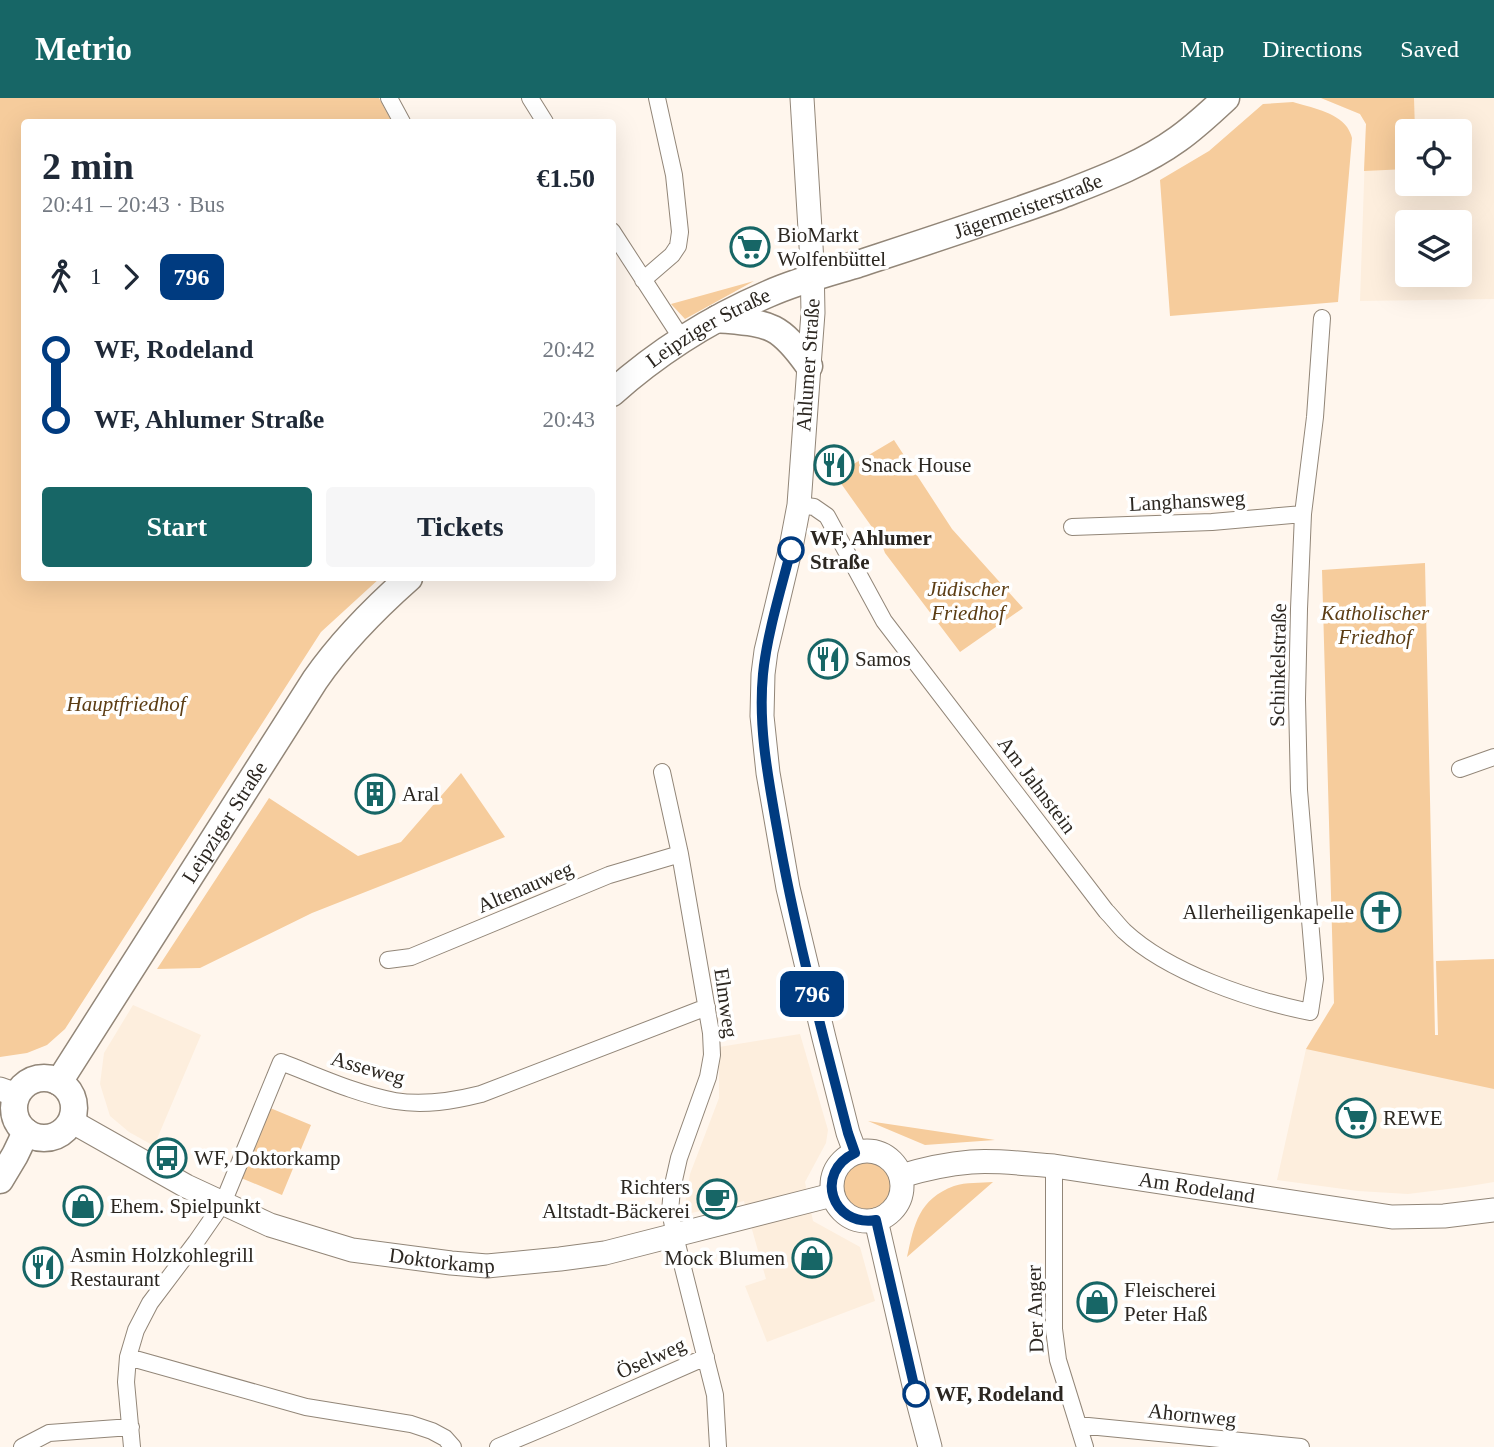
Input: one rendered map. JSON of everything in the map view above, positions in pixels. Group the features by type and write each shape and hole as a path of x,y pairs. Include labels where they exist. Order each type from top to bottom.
{"main road":[{"name":"Jägermeisterstraße","path":"813,277 1019,211 1123,170 1178,139 1226,98"},
{"name":"Leipziger Straße","path":"616,390 657,356 715,319 768,293 813,277"},
{"path":"715,319 753,322 774,328 787,337 809,366"},
{"name":"Leipziger Straße","path":"59,1082 323,669 362,621 406,581"},
{"path":"46,1078 59,1082 73,1099 74,1114 71,1121 59,1135 42,1139 34,1137 17,1122 9,1092 32,1081 46,1078"},
{"path":"0,1180 26,1132"}],"street":[{"path":"389,98 400,119"},
{"path":"530,98 543,119"},
{"path":"643,280 673,255 678,246 680,232 674,175 657,98"},
{"name":"Ahlumer Straße","path":"802,98 813,313 799,505 766,651 762,695 763,736 801,948 855,1153"},
{"path":"616,237 682,339"},
{"name":"Schinkelstraße","path":"1310,1012 1315,979 1299,790 1298,609 1322,318"},
{"name":"Am Jahnstein","path":"799,505 814,507 827,516 884,621 1106,911 1125,932 1170,963 1227,989 1275,1006 1310,1012"},
{"name":"Langhansweg","path":"1072,527 1212,522 1304,514"},
{"path":"1460,769 1494,757"},
{"name":"Elmweg","path":"662,772 680,854 707,1007 712,1055 708,1077 679,1158 672,1189 670,1211 675,1236"},
{"name":"Altenauweg","path":"388,960 411,957 609,875 680,854"},
{"name":"Asseweg","path":"132,1447 127,1382 128,1357 136,1330 150,1303 223,1203 281,1062 336,1083 396,1101 452,1101 481,1094 707,1007"},
{"name":"Doktorkamp","path":"71,1121 178,1181 270,1225 352,1250 487,1266 594,1254 832,1195"},
{"path":"871,1151 887,1156 898,1168 901,1176 898,1203 892,1211 876,1220 860,1221 846,1215 832,1195 835,1170 847,1156 855,1153 871,1151"},
{"name":"Am Rodeland","path":"901,1176 973,1162 1054,1166 1392,1217 1444,1216 1494,1210"},
{"name":"Der Anger","path":"1054,1166 1054,1329 1058,1360 1085,1447"},
{"path":"876,1220 930,1447"},
{"name":"Öselweg","path":"498,1447 706,1357 675,1236"},
{"path":"128,1357 306,1407 411,1424 445,1438 453,1447"},
{"path":"706,1357 715,1395 718,1447"},
{"name":"Ahornweg","path":"1078,1425 1301,1447"},
{"path":"22,1447 49,1433 131,1427"}],"shaded area":[{"path":"1321,98 1494,98 1494,299 1360,301 1366,124 1360,114"},
{"path":"133,1005 201,1035 154,1146 129,1132 110,1116 100,1084 104,1053"},
{"path":"1316,1032 1494,1077 1494,1182 1408,1194 1358,1191 1277,1180 1306,1049"},
{"path":"800,1034 828,1130 826,1143 805,1182 813,1221 860,1247 875,1301 767,1342 745,1286 766,1279 744,1201 687,1214 685,1204 690,1174 719,1098 719,1047"}],"green space":[{"name":"Hauptfriedhof","path":"0,98 379,98 390,119 21,119 21,581 377,581 321,632 65,1029 47,1045 27,1053 0,1057"},
{"path":"1321,98 1414,98 1415,119 1395,119 1395,170 1364,171 1366,124 1360,114"},
{"path":"1293,102 1336,117 1347,127 1352,138 1338,302 1170,316 1160,180 1209,151 1263,104"},
{"path":"754,281 685,319 671,304"},
{"name":"Jüdischer Friedhof","path":"894,440 952,529 1023,608 960,652 885,553 879,537 835,475"},
{"name":"Katholischer Friedhof","path":"1425,563 1435,1035 1438,1035 1436,961 1494,959 1494,1089 1306,1049 1334,1003 1322,570"},
{"path":"461,773 505,837 312,913 200,968 157,969 269,798 358,856 401,842"},
{"path":"263,1105 311,1125 282,1195 234,1175"},
{"path":"868,1121 995,1140 925,1145"},
{"path":"867,1161 876,1162 884,1168 890,1176 890,1194 884,1202 876,1208 867,1209 858,1208 850,1202 844,1194 843,1185 844,1176 850,1168 858,1162"},
{"path":"993,1182 907,1257 916,1223 933,1198 954,1186"}],"bus line":[{"name":"796","path":"791,550 766,651 763,674 763,736 768,773 801,948 855,1153 847,1156 835,1170 832,1195 840,1209 853,1219 868,1222 876,1220 916,1394"}],"place":[{"name":"BioMarkt Wolfenbüttel","path":"750,247"},
{"name":"Snack House","path":"834,465"},
{"name":"WF, Ahlumer Straße","path":"791,550"},
{"name":"Samos","path":"828,659"},
{"name":"Aral","path":"375,794"},
{"name":"Allerheiligenkapelle","path":"1381,912"},
{"name":"REWE","path":"1356,1118"},
{"name":"WF, Doktorkamp","path":"167,1158"},
{"name":"Richters Altstadt-Bäckerei","path":"717,1199"},
{"name":"Ehem. Spielpunkt","path":"83,1206"},
{"name":"Mock Blumen","path":"812,1258"},
{"name":"Asmin Holzkohlegrill Restaurant","path":"43,1267"},
{"name":"Fleischerei Peter Haß","path":"1097,1302"},
{"name":"WF, Rodeland","path":"916,1394"}]}
